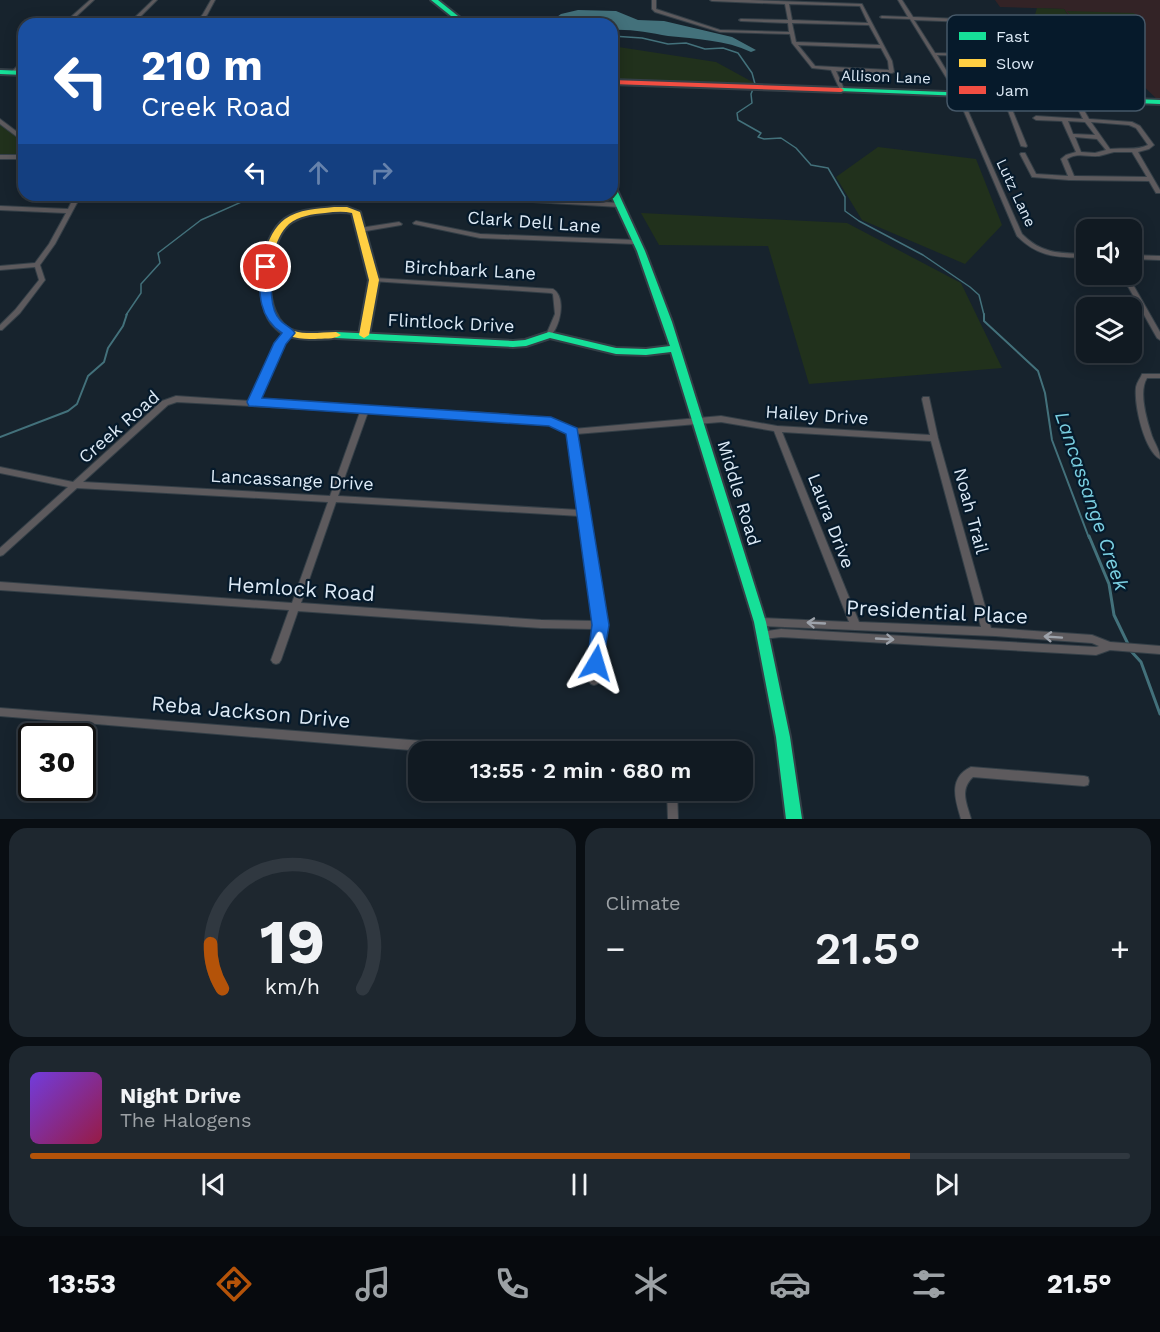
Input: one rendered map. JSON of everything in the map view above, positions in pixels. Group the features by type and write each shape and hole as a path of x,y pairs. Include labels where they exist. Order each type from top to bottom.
{"main road":[{"path":"434,0 457,18"},
{"path":"0,72 18,73"},
{"name":"Allison Lane","path":"618,82 947,95"},
{"name":"Allison Lane","path":"1145,101 1160,102"},
{"name":"Middle Road","path":"618,201 667,322 764,635 783,736 794,819"},
{"path":"289,333 275,323 269,312 265,282 267,253 277,231 285,222 300,215 349,209 356,212 374,280 364,335"},
{"name":"Flintlock Drive","path":"289,333 513,344 526,343 549,335"},
{"path":"549,335 580,345 616,351 646,352 674,349"}],"street":[{"path":"72,18 92,0"},
{"path":"136,18 155,0"},
{"path":"654,0 654,9 657,11 720,31 792,33"},
{"path":"712,0 861,5 890,61 892,72 814,67 794,43 787,3"},
{"name":"Lutz Lane","path":"900,0 947,75"},
{"path":"201,18 213,1"},
{"path":"882,17 947,19"},
{"path":"741,20 870,24"},
{"path":"794,43 883,47"},
{"path":"934,54 947,54"},
{"path":"833,69 843,91"},
{"name":"Lutz Lane","path":"966,111 1019,235 1030,247 1043,252 1076,256"},
{"path":"1010,111 1024,146"},
{"path":"1082,111 1109,151"},
{"path":"1036,118 1135,125 1151,145 1144,149 1109,151 1100,154 1079,153 1067,156 1064,159 1072,178"},
{"path":"0,121 18,135"},
{"path":"1065,121 1079,153"},
{"path":"1071,135 1098,137"},
{"path":"1134,150 1158,192"},
{"path":"1023,154 1036,177 1149,179"},
{"path":"0,157 18,157"},
{"path":"0,328 27,303 32,292 42,280 37,265 75,201"},
{"path":"550,201 620,205"},
{"path":"0,208 70,211"},
{"name":"Clark Dell Lane","path":"416,223 480,236 636,242"},
{"path":"360,230 399,224"},
{"path":"1142,257 1160,258"},
{"path":"0,268 37,265"},
{"name":"Birchbark Lane","path":"374,280 553,291 556,294 558,314 549,335"},
{"path":"1130,285 1160,338"},
{"path":"254,402 280,343 289,333"},
{"path":"1160,376 1146,376 1140,383 1145,427 1154,452 1160,456"},
{"name":"Creek Road","path":"0,553 169,401 183,399 254,402 551,422 572,432"},
{"name":"Noah Trail","path":"926,399 934,438 987,632"},
{"path":"276,660 365,409"},
{"name":"Hailey Drive","path":"572,432 721,419 737,420 777,429 934,438"},
{"name":"Laura Drive","path":"777,429 855,625"},
{"path":"572,432 583,513 593,563 600,625 594,681"},
{"name":"Lancassange Drive","path":"0,470 75,485 583,513"},
{"name":"Hemlock Road","path":"0,586 541,624 600,625"},
{"name":"Presidential Place","path":"760,622 855,625 1092,639 1110,646 1160,650"},
{"name":"Presidential Place","path":"764,635 781,633 1096,651 1110,646"},
{"name":"Reba Jackson Drive","path":"0,712 408,745"},
{"path":"966,819 959,786 963,778 971,772 1084,781"},
{"path":"672,801 673,819"}],"shaded area":[{"path":"995,0 1160,0 1160,102 1145,88 1145,15 1068,15 1064,9 1000,7"}],"green space":[{"path":"1037,8 1064,9 1068,15 1035,15"},
{"path":"1067,11 1134,13 1136,15 1070,15"},
{"path":"618,47 716,62 758,85 618,79"},
{"path":"0,123 18,138 18,157 0,157"},
{"path":"878,147 976,159 1002,225 965,264 862,220 836,177"},
{"path":"641,213 847,223 961,283 1002,368 809,384 768,246 659,245"}],"water":[{"path":"578,10 616,11 638,20 664,21 732,37 756,50 751,52 711,41 618,30 618,18 555,18 561,14"}],"waterway":[{"name":"Lancassange Creek","path":"618,36 642,38 668,44 686,43 705,49 723,48 738,53 752,73 755,84 751,94 752,103 737,113 738,120 761,133 758,137 781,138 796,148 811,165 828,168 845,197 845,211 859,221 923,255 970,287 979,295 984,315"},
{"name":"Lancassange Creek","path":"126,315 141,293 141,284 160,263 158,253 201,220 244,201"},
{"name":"Lancassange Creek","path":"0,437 68,411 77,404 88,376 104,362 108,348 123,326 127,314"},
{"name":"Lancassange Creek","path":"984,315 984,321 1038,371 1045,393 1052,440 1089,538"},
{"name":"Lancassange Creek","path":"1089,536 1109,584 1114,615 1128,644"},
{"name":"Lancassange Creek","path":"1130,650 1141,662 1160,714"}],"traffic: fast":[{"path":"434,0 457,18"},
{"path":"0,72 18,73"},
{"path":"841,90 947,94"},
{"path":"1145,101 1160,102"},
{"path":"618,201 641,251 667,322 760,622 783,737 794,819"},
{"path":"336,335 513,344 526,343 549,335 616,351 646,352 674,349"}],"traffic: slow":[{"path":"336,335 295,334 278,326 266,298 265,281 271,247 277,233 285,223 306,213 343,209 356,212 374,280 364,335"}],"traffic: jam":[{"path":"618,82 841,90"}],"route":[{"path":"266,267 265,282 269,312 275,323 289,333 280,343 254,402 488,416 551,422 572,432 583,513 593,563 600,625 596,663"}]}
